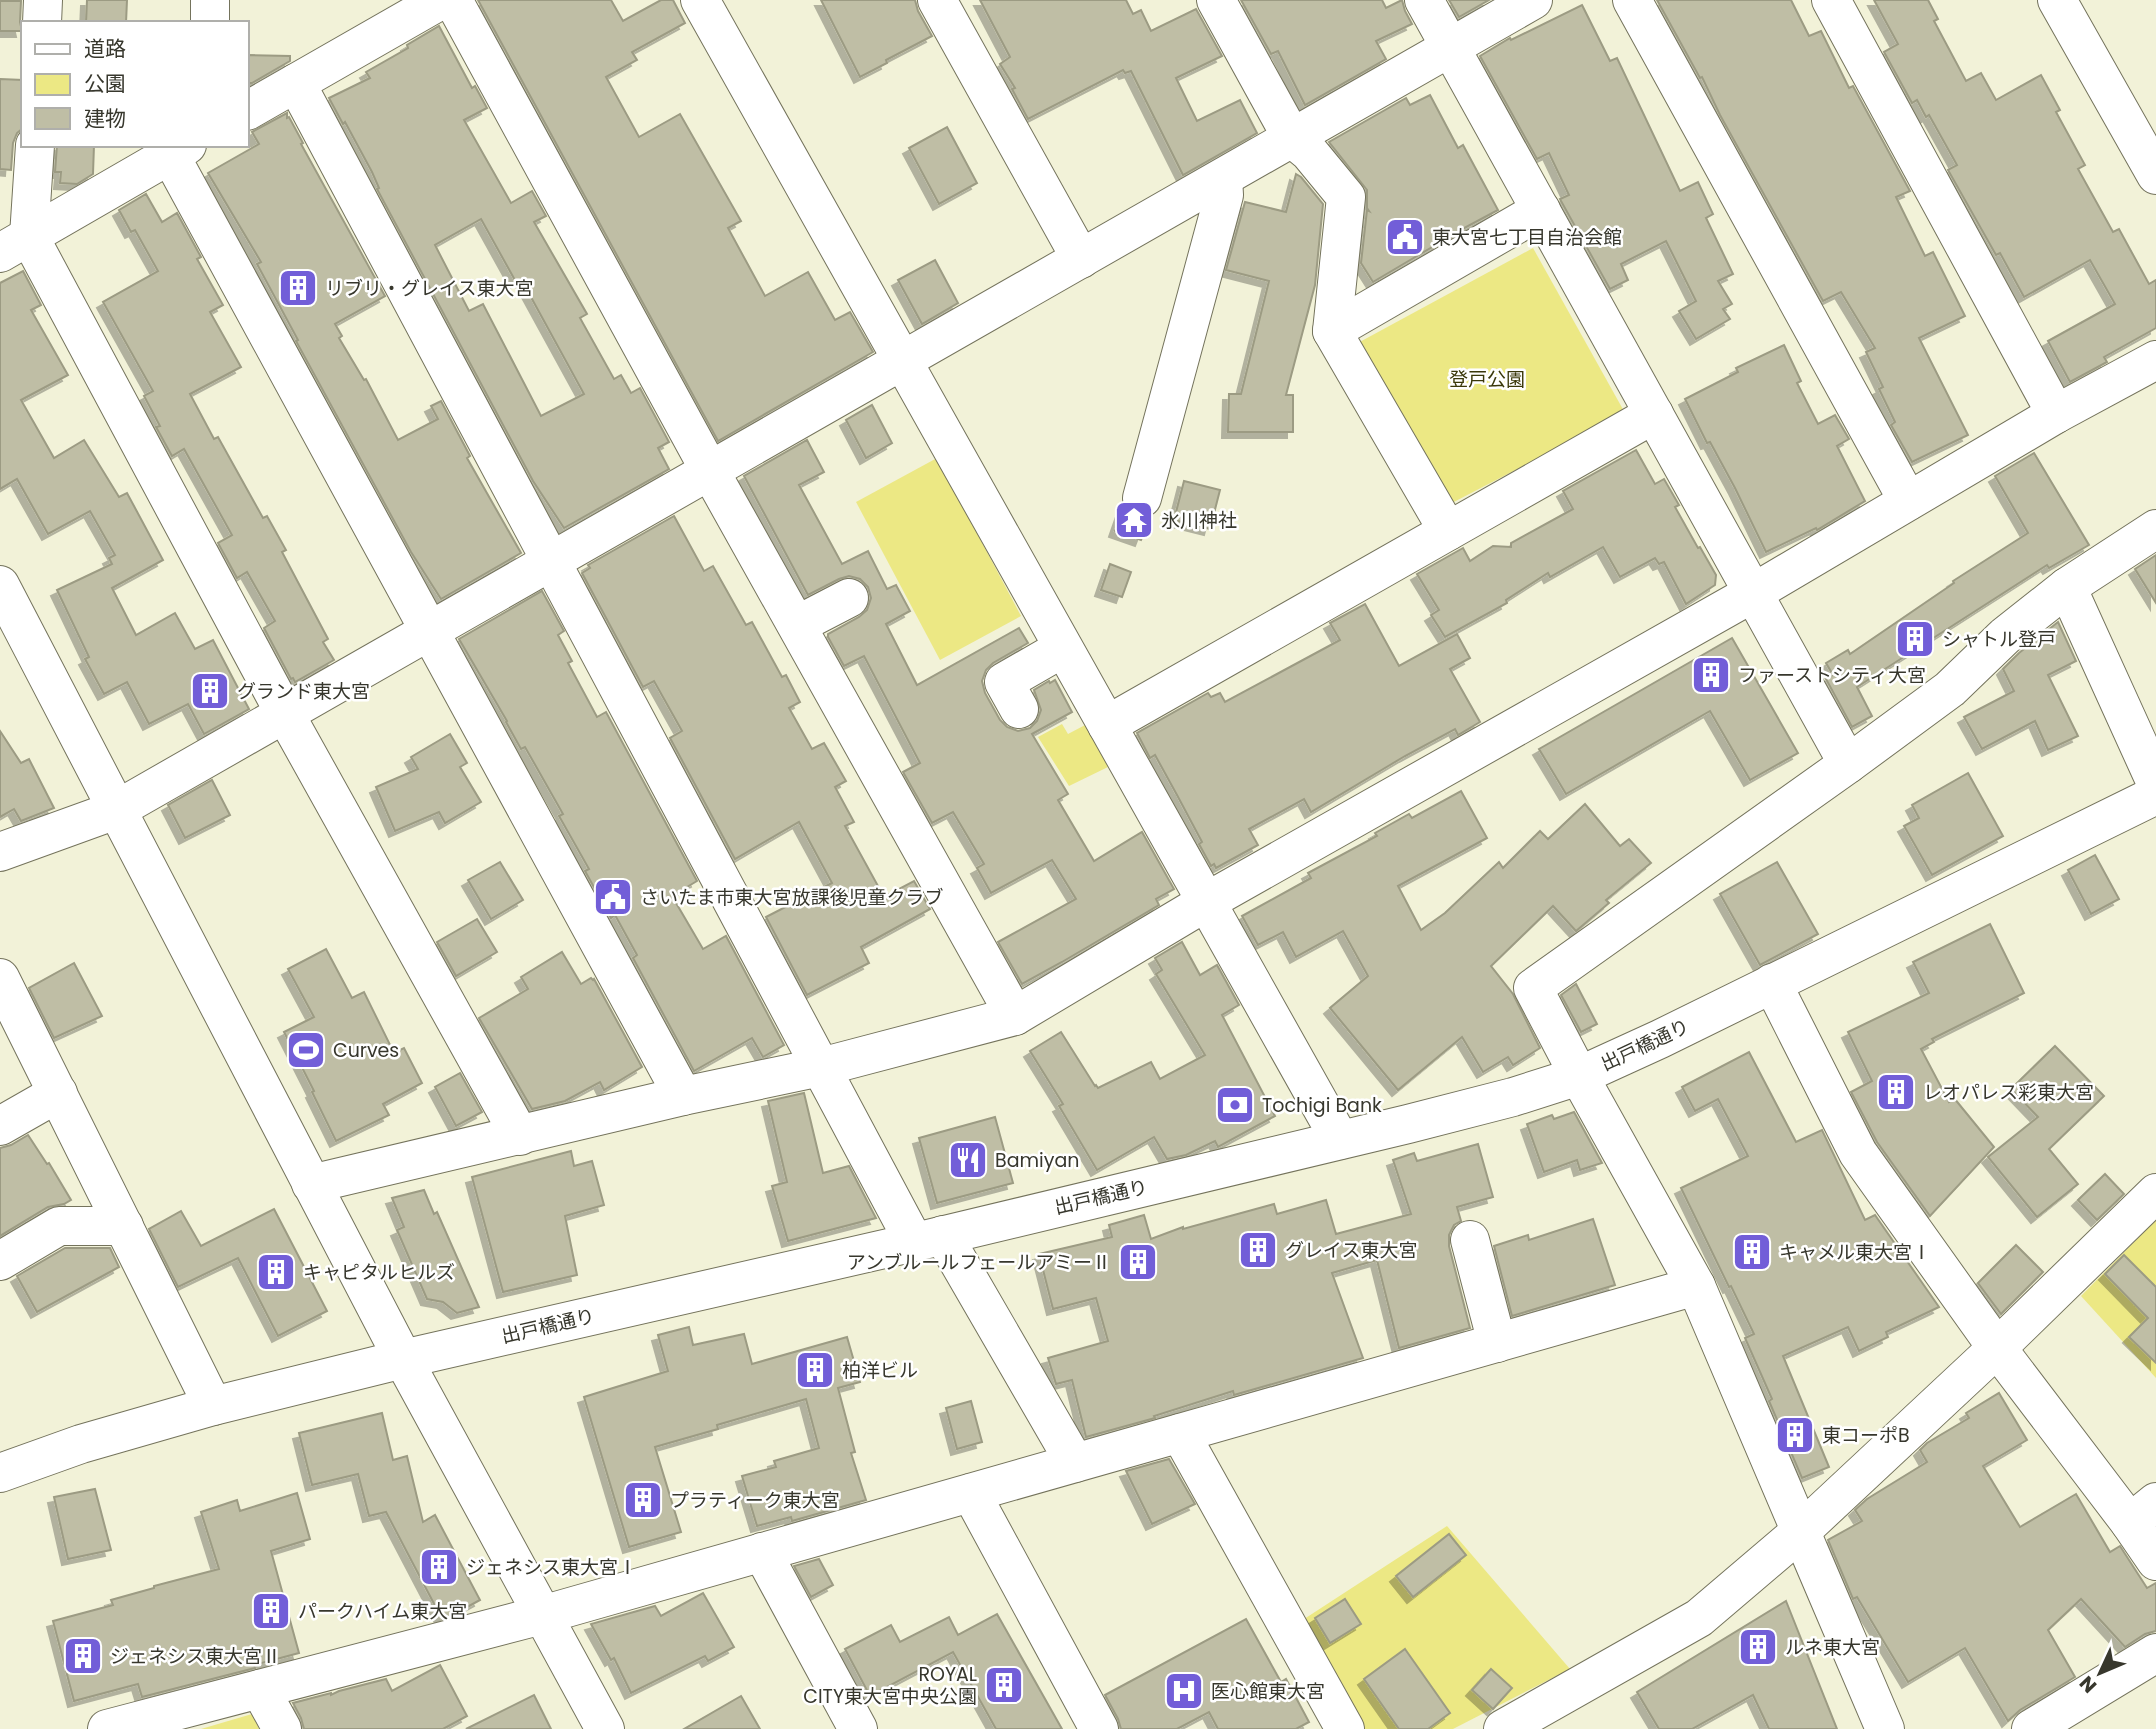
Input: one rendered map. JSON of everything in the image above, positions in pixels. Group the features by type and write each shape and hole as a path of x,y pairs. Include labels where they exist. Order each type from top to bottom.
{"street":[{"path":"42,21 43,0"},
{"path":"210,0 210,21"},
{"path":"248,110 441,0"},
{"path":"453,0 710,471 1015,1016"},
{"path":"700,0 1340,1140"},
{"path":"937,0 1081,259"},
{"path":"1216,0 1292,138 1309,152 1346,197 1332,331 1448,531"},
{"path":"1424,0 1848,764"},
{"path":"0,852 116,810 1533,0"},
{"path":"1632,0 1908,501"},
{"path":"1831,0 2056,414"},
{"path":"2057,0 2156,175"},
{"path":"296,83 821,1067 1075,1463"},
{"path":"35,147 15,245 285,714 520,1136"},
{"path":"15,245 179,150 429,631 683,1097"},
{"path":"1142,498 1224,195 1223,177"},
{"path":"1332,331 1541,210"},
{"path":"312,1184 821,1067 1015,1016 1206,901 1753,593 2056,414 2156,360"},
{"path":"1107,724 1654,414"},
{"path":"1885,1729 1696,1286 1533,988 1950,689 2005,636 2067,587 2156,529"},
{"path":"0,585 404,1359 605,1729"},
{"path":"2067,587 2156,783"},
{"path":"797,625 849,598"},
{"path":"1019,709 1004,682 1063,648"},
{"name":"出戸橋通り","path":"0,1473 81,1444 213,1406 404,1359 929,1239 1513,1097 1579,1076 1660,1039 2156,795"},
{"path":"0,978 213,1406"},
{"path":"1772,983 1858,1153 1997,1348 2143,1512 2156,1561"},
{"path":"0,1126 58,1093"},
{"path":"1503,1729 1699,1618 1800,1532 1997,1348 2156,1193"},
{"path":"0,1261 59,1226 124,1226"},
{"path":"1470,1240 1497,1343"},
{"path":"107,1729 542,1615 1696,1286"},
{"path":"1180,1433 1345,1729"},
{"path":"971,1493 1098,1729"},
{"path":"762,1552 858,1729"},
{"path":"2031,1729 2156,1653"},
{"path":"260,1689 282,1729"}],"green space":[{"name":"登戸公園","path":"1533,248 1625,413 1450,504 1356,344"},
{"path":"937,458 1021,616 940,660 856,502"},
{"path":"1062,724 1068,734 1087,724 1108,767 1069,786 1038,737"},
{"path":"2156,1220 2156,1378 2081,1296"},
{"path":"1447,1526 1570,1669 1453,1729 1359,1729 1298,1623"},
{"path":"252,1714 259,1729 201,1729"}],"building":[{"path":"87,0 127,0 126,21 86,21"},
{"path":"478,0 611,0 623,21 661,0 673,0 685,23 632,52 637,60 606,77 639,137 680,114 741,221 728,228 765,296 808,272 835,320 850,312 873,352 718,441"},
{"path":"821,0 915,0 932,36 860,77"},
{"path":"980,0 1126,0 1133,14 1141,10 1151,31 1196,9 1222,56 1176,78 1197,121 1240,100 1257,133 1183,175 1131,71 1125,73 1123,70 1028,119 1012,89 1015,88 1000,64 1010,57"},
{"path":"1241,0 1382,0 1386,8 1402,0 1412,24 1376,41 1386,59 1305,105 1278,51 1271,54"},
{"path":"1449,0 1489,0 1459,17"},
{"path":"1657,0 1791,0 1809,36 1821,31 1849,88 1853,86 1910,191 1896,197 1925,256 1933,252 1965,316 1919,338 1968,435 1912,462 1891,425 1895,422 1879,389 1883,387 1866,352 1875,348 1841,292 1823,301 1720,115 1702,77 1700,78"},
{"path":"1874,0 1928,0 1938,19 1934,21 1966,81 1981,73 1996,100 2041,75 2060,110 2056,112 2085,165 2078,169 2113,232 2119,229 2149,284 2156,280 2156,328 2104,357 2107,362 2070,382 2048,341 2115,304 2090,260 2024,297 2000,253 1996,255 1948,170 1957,165 1929,115 1926,117 1917,100 1912,103 1884,52 1898,44"},
{"path":"0,1 21,1 21,31 0,31"},
{"path":"1582,5 1610,61 1617,58 1680,191 1698,182 1713,214 1706,218 1733,274 1718,281 1732,304 1723,309 1730,319 1696,339 1679,311 1696,301 1666,241 1621,264 1628,280 1610,289 1560,199 1569,195 1549,153 1537,159 1480,56 1510,38 1511,40"},
{"path":"439,26 472,88 475,86 487,108 464,120 511,203 532,191 546,216 534,222 587,314 580,318 614,379 621,375 631,393 640,388 669,442 658,448 669,469 564,528 533,481 377,189 379,188 372,172 329,98 370,78 366,72 408,48 407,45","holes":["481,219 516,282 521,279 584,394 541,416 483,304 469,311 435,245"]},
{"path":"248,55 290,56 290,61 248,83"},
{"path":"0,79 21,80 21,130 13,143 11,170 0,169"},
{"path":"1430,95 1458,148 1463,145 1498,210 1438,242 1373,282 1361,263 1367,210 1369,211 1367,190 1329,142 1406,98 1410,105"},
{"path":"287,113 287,118 289,117 303,143 301,144 385,296 335,324 342,336 339,338 364,380 366,379 398,440 438,419 431,406 441,401 470,456 467,458 521,553 441,599 411,552 296,341 298,340 257,264 261,262 208,173 259,144 252,132"},
{"path":"947,127 977,183 939,204 909,148"},
{"path":"57,147 94,147 93,174 77,184 60,183 61,172 55,172"},
{"path":"1296,174 1323,204 1315,285 1286,395 1293,395 1293,432 1228,432 1229,394 1241,394 1269,281 1226,270 1245,202 1286,212"},
{"path":"146,194 162,222 177,213 201,257 197,259 223,305 210,312 241,367 190,394 214,439 218,437 263,518 267,516 286,550 282,552 328,639 323,642 334,660 295,682 264,628 275,621 247,572 237,578 218,543 232,535 184,449 172,456 156,427 160,426 144,396 153,391 103,302 158,271 135,230 131,232 119,210"},
{"path":"935,260 958,303 922,324 898,280"},
{"path":"23,271 41,305 31,310 68,375 21,400 54,458 84,440 119,497 127,493 163,560 112,588 136,635 175,613 195,649 213,640 249,709 204,734 188,704 149,724 127,682 104,694 85,659 89,657 57,590 112,564 109,558 115,555 90,511 48,534 17,479 0,489 0,283"},
{"path":"1784,345 1801,381 1797,383 1818,424 1835,415 1849,439 1837,446 1865,501 1817,530 1816,528 1766,552 1735,488 1710,442 1707,443 1685,399 1738,372 1736,368"},
{"path":"872,405 892,443 866,458 846,420"},
{"path":"807,440 824,472 799,485 842,564 868,551 887,589 896,585 910,611 886,624 917,685 1019,628 1028,643 993,663 986,670 982,681 985,693 1000,720 1007,727 1018,731 1030,728 1037,721 1041,710 1034,690 1055,680 1072,712 1032,734 1068,794 1058,800 1094,861 1142,832 1174,889 1156,899 1159,905 1022,984 998,942 1076,899 1052,860 991,893 977,868 984,864 953,812 932,823 903,772 920,763 864,656 844,666 828,637 828,634 867,610 871,598 868,587 860,579 849,576 808,595 744,476"},
{"path":"1636,450 1655,484 1664,479 1679,505 1675,507 1716,575 1715,585 1686,604 1664,562 1659,564 1655,558 1620,577 1603,547 1550,577 1548,573 1506,600 1507,603 1445,637 1431,615 1439,610 1417,574 1463,548 1470,561 1493,546 1511,547 1511,543 1573,509 1563,491"},
{"path":"2034,453 2089,545 2049,568 2047,565 1857,687 1872,716 1852,727 1826,679 1833,675 1826,663 1848,650 1850,654 1954,583 1953,581 2028,533 1995,476"},
{"path":"1184,481 1220,490 1210,529 1174,520"},
{"path":"1123,508 1136,519 1149,519 1141,540 1115,531"},
{"path":"674,516 704,571 713,566 746,625 752,622 782,677 786,675 800,702 789,708 812,749 824,743 846,781 835,787 854,822 845,826 884,897 914,881 930,909 861,947 869,963 807,995 766,917 832,883 799,822 735,859 670,738 682,731 654,681 643,687 582,573 590,568 588,565"},
{"path":"2156,555 2156,603 2135,569"},
{"path":"1110,564 1131,572 1122,597 1101,590"},
{"path":"542,591 564,631 558,635 572,661 568,663 597,717 606,712 697,881 672,896 703,949 726,936 784,1045 763,1057 752,1038 694,1071 633,958 637,955 615,915 611,918 585,871 589,869 559,816 563,814 525,747 521,749 459,639"},
{"path":"1365,604 1399,666 1457,634 1470,658 1450,669 1480,722 1458,735 1455,729 1311,812 1304,799 1249,829 1258,845 1216,868 1214,864 1211,866 1199,844 1202,842 1155,755 1150,758 1137,733 1208,693 1211,697 1220,693 1225,702 1340,640 1330,623"},
{"path":"2058,622 2076,661 2048,675 2078,736 2048,750 2035,721 1982,749 1964,717 2014,691 2003,669"},
{"name":"ファーストシティ大宮","path":"1732,638 1798,753 1750,780 1710,711 1566,794 1539,749"},
{"path":"0,731 21,763 29,759 54,808 21,821 14,809 0,817"},
{"path":"450,734 467,763 460,767 481,802 445,823 439,812 395,831 376,787 418,769 411,757"},
{"path":"1968,773 2003,836 1932,875 1904,826 1919,818 1912,805"},
{"path":"212,780 230,815 185,838 168,805"},
{"path":"1461,791 1487,838 1398,886 1421,930 1445,913 1499,862 1503,868 1540,831 1548,839 1585,804 1620,846 1629,839 1651,863 1606,900 1609,903 1576,931 1553,906 1491,966 1513,994 1540,1048 1513,1065 1508,1057 1483,1072 1462,1037 1398,1090 1330,1008 1368,976 1343,931 1296,957 1283,932 1258,945 1242,916 1311,878 1308,873 1377,836 1375,833 1409,814 1412,818"},
{"path":"2095,855 2119,899 2091,914 2068,870"},
{"path":"500,862 523,900 491,919 468,880"},
{"path":"1777,862 1818,934 1760,965 1720,894"},
{"path":"477,919 497,952 456,976 437,942"},
{"path":"1990,924 2024,993 1932,1039 1934,1042 1921,1049 1949,1102 1954,1098 1994,1147 1930,1216 1877,1142 1851,1092 1872,1081 1848,1032 1929,993 1913,962"},
{"path":"1182,942 1200,975 1217,965 1239,1005 1222,1015 1275,1116 1218,1147 1215,1141 1186,1155 1167,1159 1154,1137 1097,1170 1059,1106 1063,1104 1030,1051 1061,1032 1098,1088 1151,1062 1160,1079 1205,1055 1156,974 1162,970 1155,958"},
{"path":"326,949 352,998 364,992 394,1053 404,1048 422,1083 383,1104 389,1115 336,1141 284,1032 314,1017 288,969"},
{"path":"562,952 581,984 594,979 642,1067 604,1090 600,1082 565,1101 532,1109 479,1018 528,989 521,977"},
{"path":"74,963 102,1016 54,1038 29,988"},
{"path":"1576,984 1597,1024 1581,1032 1561,995"},
{"path":"2055,1046 2104,1096 2049,1149 2078,1184 2037,1217 1988,1157 2038,1117 2011,1089"},
{"path":"1749,1052 1796,1142 1822,1130 1865,1220 1875,1215 1939,1307 1886,1332 1888,1337 1859,1351 1848,1327 1783,1356 1829,1467 1802,1478 1745,1338 1754,1334 1681,1188 1748,1156 1718,1099 1695,1111 1682,1087"},
{"path":"460,1073 482,1112 456,1126 435,1087"},
{"path":"804,1093 823,1173 849,1166 876,1218 788,1241 772,1186 787,1182 768,1101"},
{"path":"1574,1112 1602,1163 1580,1170 1577,1160 1544,1172 1527,1124 1552,1115 1554,1119"},
{"path":"995,1117 1013,1183 937,1203 919,1138"},
{"path":"28,1135 71,1200 48,1207 0,1236 0,1148"},
{"path":"1478,1144 1493,1197 1457,1207 1461,1221 1454,1225 1449,1235 1449,1246 1470,1328 1399,1348 1377,1260 1332,1273 1363,1358 1234,1395 1233,1391 1154,1416 1155,1418 1086,1437 1072,1380 1056,1384 1048,1358 1108,1341 1096,1298 1053,1309 1039,1254 1112,1237 1109,1225 1144,1215 1151,1239 1183,1227 1274,1204 1277,1214 1326,1200 1336,1234 1411,1214 1393,1160 1414,1153 1417,1161"},
{"path":"571,1151 574,1166 592,1161 604,1205 565,1216 577,1275 503,1292 472,1177"},
{"path":"2105,1174 2124,1194 2097,1220 2078,1200"},
{"path":"424,1190 434,1214 437,1212 479,1307 457,1313 443,1302 427,1299 397,1230 404,1227 392,1198"},
{"name":"キャピタルヒルズ","path":"274,1209 327,1311 278,1336 238,1258 178,1287 149,1229 181,1211 201,1246"},
{"path":"1593,1219 1615,1285 1512,1316 1494,1246 1528,1235 1529,1240"},
{"path":"2016,1245 2043,1272 2001,1314 1978,1283"},
{"path":"65,1248 110,1248 119,1267 37,1312 17,1276"},
{"path":"2124,1255 2156,1287 2156,1363 2129,1337 2148,1318 2105,1274"},
{"path":"689,1327 693,1345 744,1334 752,1364 847,1337 860,1382 838,1388 855,1452 851,1453 866,1500 792,1521 791,1517 757,1526 742,1476 776,1467 774,1461 819,1448 806,1399 717,1425 718,1429 655,1447 681,1532 629,1547 584,1397 668,1371 658,1335"},
{"path":"1999,1393 2027,1440 1983,1466 2020,1527 2076,1494 2110,1552 2120,1546 2147,1588 2156,1583 2156,1631 2145,1634 2125,1647 2081,1599 2048,1630 2075,1677 2020,1710 2008,1721 1965,1648 1908,1682 1857,1597 1853,1599 1828,1540 1862,1521 1855,1510 1867,1499 1927,1462 1920,1450 1927,1443 1969,1418 1966,1413"},
{"path":"971,1401 982,1442 957,1449 946,1408"},
{"path":"382,1413 393,1460 407,1456 423,1522 435,1515 480,1600 449,1617 442,1619 386,1512 369,1516 358,1474 312,1485 299,1433"},
{"path":"1169,1459 1195,1504 1152,1524 1126,1471"},
{"path":"95,1489 111,1550 68,1559 54,1497"},
{"path":"297,1493 310,1539 271,1551 299,1653 254,1665 255,1668 142,1697 138,1684 74,1701 53,1621 113,1605 111,1600 154,1586 219,1569 201,1512 237,1500 240,1511"},
{"path":"1449,1534 1466,1555 1413,1597 1396,1576"},
{"path":"819,1559 833,1585 811,1597 794,1566"},
{"path":"703,1593 734,1647 708,1661 705,1656 631,1693 614,1658 611,1660 591,1624 655,1606 661,1616"},
{"path":"1345,1599 1361,1624 1330,1643 1315,1618"},
{"name":"ルネ東大宮","path":"1786,1601 1837,1729 1769,1729 1753,1695 1692,1729 1659,1729 1637,1692"},
{"name":"ROYAL CITY東大宮中央公園","path":"997,1614 1062,1729 996,1729 953,1652 870,1696 845,1649 891,1625 900,1642 949,1617 958,1635"},
{"path":"1246,1619 1281,1682 1286,1679 1309,1722 1296,1729 1218,1729 1209,1712 1177,1729 1121,1729 1105,1695"},
{"path":"1405,1649 1450,1713 1428,1729 1399,1729 1364,1679"},
{"path":"440,1665 467,1716 443,1729 304,1729 293,1703 386,1679 392,1691"},
{"path":"1491,1669 1512,1688 1493,1709 1472,1690"},
{"path":"534,1695 551,1729 466,1729"},
{"path":"741,1696 760,1729 684,1729"}],"place":[{"name":"東大宮七丁目自治会館","path":"1405,237"},
{"name":"リブリ・グレイス東大宮","path":"298,288"},
{"name":"氷川神社","path":"1134,520"},
{"name":"シャトル登戸","path":"1915,639"},
{"name":"ファーストシティ大宮","path":"1711,675"},
{"name":"グランド東大宮","path":"210,691"},
{"name":"さいたま市東大宮放課後児童クラブ","path":"613,897"},
{"name":"Curves","path":"306,1050"},
{"name":"レオパレス彩東大宮","path":"1896,1092"},
{"name":"Tochigi Bank","path":"1235,1105"},
{"name":"Bamiyan","path":"968,1160"},
{"name":"グレイス東大宮","path":"1258,1250"},
{"name":"キャメル東大宮Ⅰ","path":"1752,1252"},
{"name":"アンブルールフェールアミーⅡ","path":"1138,1262"},
{"name":"キャピタルヒルズ","path":"276,1272"},
{"name":"柏洋ビル","path":"815,1370"},
{"name":"東コーポB","path":"1795,1435"},
{"name":"プラティーク東大宮","path":"643,1500"},
{"name":"ジェネシス東大宮Ⅰ","path":"439,1567"},
{"name":"パークハイム東大宮","path":"271,1611"},
{"name":"ルネ東大宮","path":"1758,1647"},
{"name":"ジェネシス東大宮Ⅱ","path":"83,1656"},
{"name":"ROYAL CITY東大宮中央公園","path":"1004,1685"},
{"name":"医心館東大宮","path":"1184,1691"}]}
